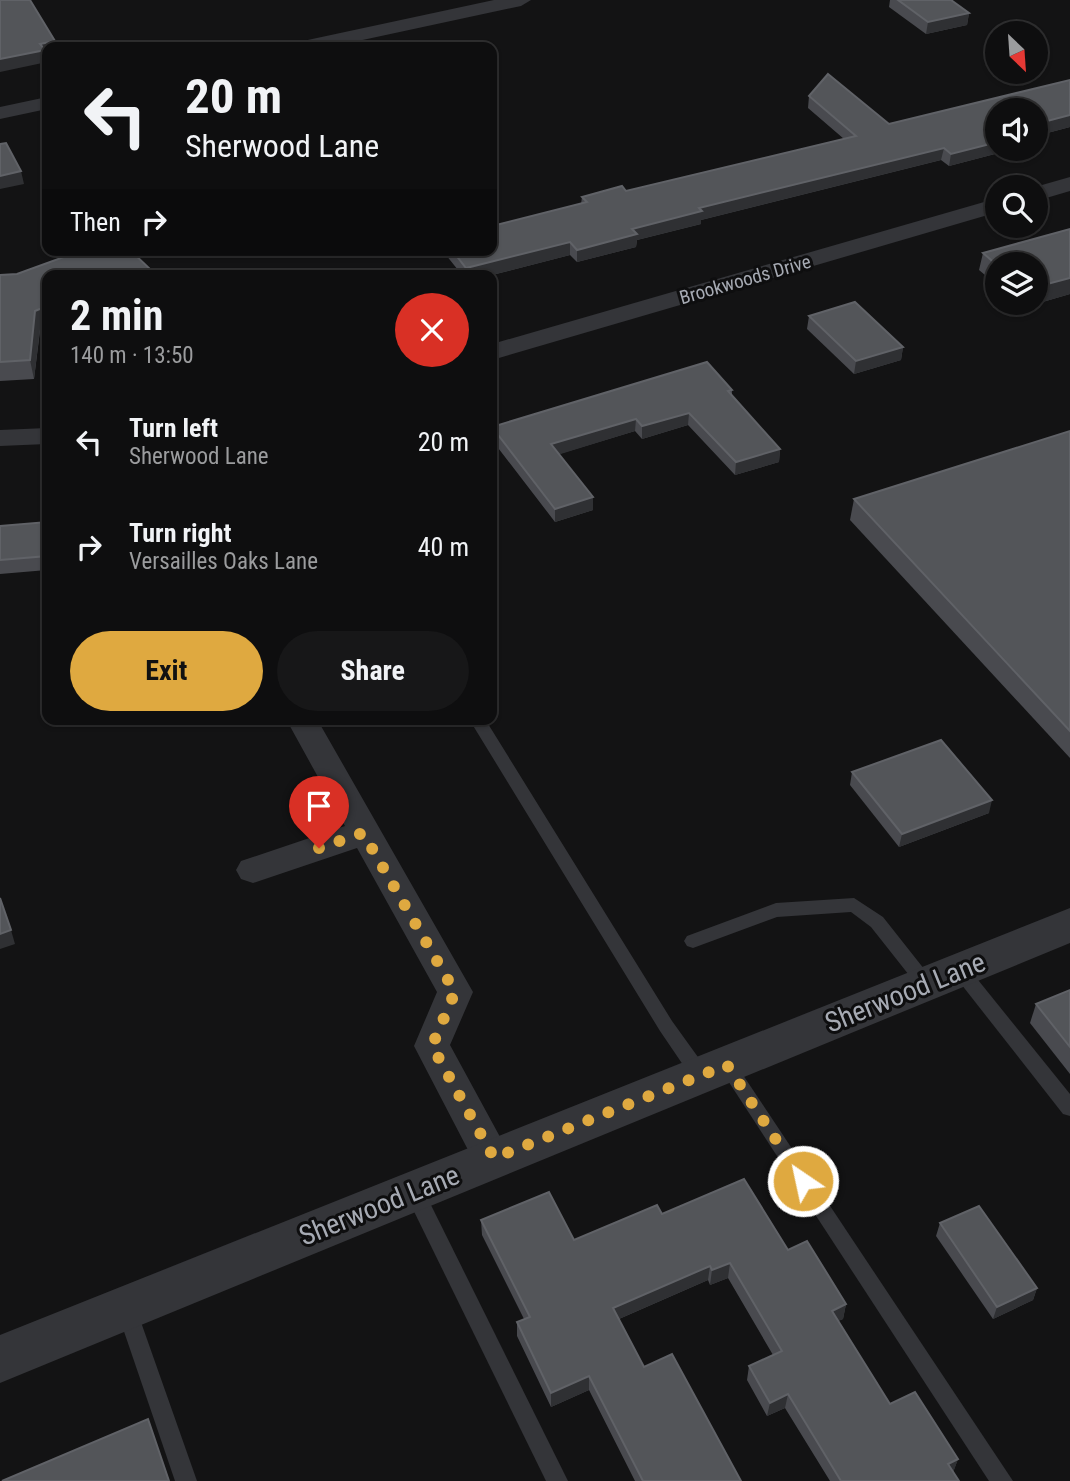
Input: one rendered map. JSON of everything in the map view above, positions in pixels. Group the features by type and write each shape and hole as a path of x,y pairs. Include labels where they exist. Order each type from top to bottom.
{"street":[{"path":"326,42 521,0"},
{"path":"0,113 42,104"},
{"path":"1048,190 1070,184"},
{"name":"Brookwoods Drive","path":"497,351 985,209"},
{"path":"0,438 42,436"},
{"path":"304,725 455,992 432,1046 494,1158"},
{"path":"253,870 363,833"},
{"name":"Sherwood Lane","path":"0,1359 1070,925"}],"lane":[{"path":"481,725 666,1026 714,1070 1002,1481"},
{"path":"693,941 776,910 854,905 943,977 1070,1108"},
{"path":"414,1191 557,1481"},
{"path":"126,1308 186,1481"}],"building":[{"path":"0,0 30,0 55,41 42,42 42,51 0,59"},
{"path":"898,0 951,0 969,13 928,22"},
{"path":"828,74 889,124 985,101 985,145 951,154 944,148 699,208 702,211 632,229 637,234 577,250 570,242 466,268 457,256 497,256 497,225 587,202 582,197 622,186 626,191 856,136 809,96"},
{"path":"1070,80 1070,115 1048,121 1048,98 996,98"},
{"path":"6,143 21,171 0,176 0,144"},
{"path":"1070,229 1070,278 1048,284 1048,252 987,252 1037,238 1048,238 1048,235"},
{"path":"66,256 136,256 150,269 42,270 42,308 35,311 30,360 0,362 0,275 17,274"},
{"path":"855,302 903,347 856,361 809,316"},
{"path":"707,362 732,390 728,391 780,449 736,462 689,413 642,426 636,419 551,444 593,497 555,509 497,434 497,425"},
{"path":"1070,431 1070,731 854,499"},
{"path":"42,522 42,556 0,560 0,526"},
{"path":"941,740 992,800 902,834 852,772"},
{"path":"0,898 11,930 0,934"},
{"path":"1070,990 1070,1047 1036,1004"},
{"path":"744,1179 788,1250 807,1241 846,1304 832,1311 890,1404 915,1392 958,1459 948,1464 959,1481 841,1481 788,1394 770,1403 749,1366 782,1351 730,1263 712,1270 710,1266 613,1308 644,1367 672,1354 741,1481 643,1481 589,1376 551,1393 517,1322 530,1317 481,1220 549,1192 574,1240 657,1205 662,1214"},
{"path":"979,1206 1037,1288 997,1307 940,1223"},
{"path":"148,1419 169,1481 2,1481"}],"route":[{"path":"319,848 363,833 455,992 432,1046 494,1158 727,1065 803,1181"}]}
